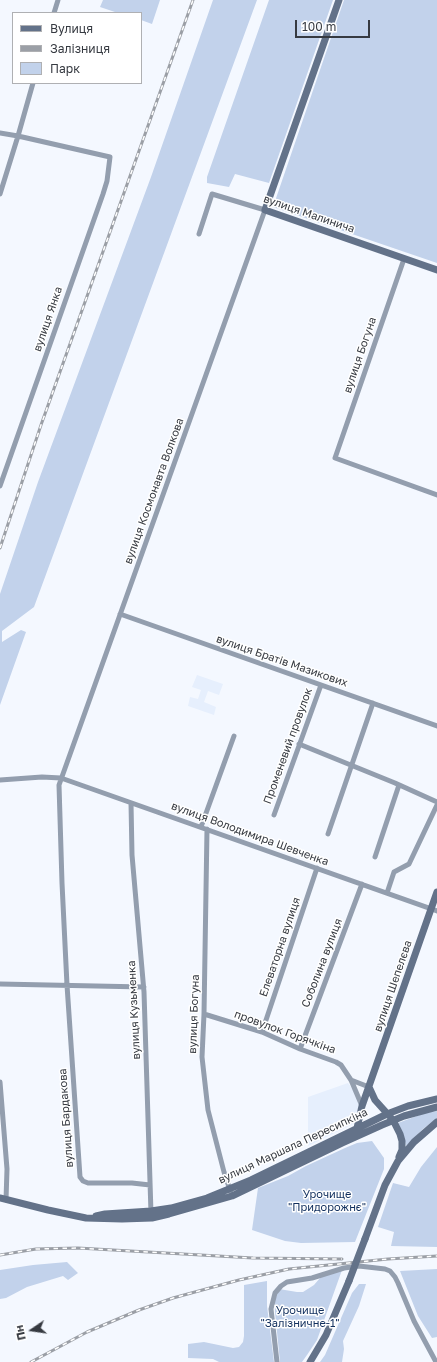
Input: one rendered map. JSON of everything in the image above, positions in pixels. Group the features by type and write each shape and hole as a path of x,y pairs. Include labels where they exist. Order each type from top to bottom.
{"main road":[{"path":"265,210 339,0"},
{"name":"вулиця Малинича","path":"265,210 437,270"},
{"name":"вулиця Шепелєва","path":"357,1128 362,1106 434,910 437,892"},
{"path":"310,1362 326,1335 349,1281 386,1185 402,1150 400,1134 392,1120 375,1100 369,1087"},
{"name":"вулиця Маршала Пересипкіна","path":"231,1193 251,1180 387,1114 408,1106 437,1099"},
{"path":"392,1120 437,1107"},
{"name":"вулиця Маршала Пересипкіна","path":"3,1199 62,1214 86,1218 122,1219 193,1208 231,1193 252,1188 392,1120"},
{"path":"398,1161 414,1142 437,1122"},
{"path":"382,1125 390,1126 400,1134"}],"street":[{"path":"54,12 58,0"},
{"path":"0,194 33,84"},
{"path":"0,133 18,136"},
{"name":"вулиця Янка","path":"0,486 103,194 107,181 110,157 18,136"},
{"name":"вулиця Малинича","path":"199,234 212,194 265,210"},
{"name":"вулиця Космонавта Волкова","path":"61,778 265,210"},
{"name":"вулиця Богуна","path":"404,259 335,458 437,495"},
{"name":"вулиця Братів Мазикових","path":"120,614 437,726"},
{"name":"Променевий провулок","path":"274,815 320,685"},
{"path":"328,834 373,703"},
{"path":"201,827 234,736"},
{"path":"299,744 437,802"},
{"name":"вулиця Володимира Шевченка","path":"0,780 42,777 61,778 434,910"},
{"name":"вулиця Бардакова","path":"61,778 59,792 67,985 80,1177 83,1181 88,1183 132,1183 150,1185"},
{"path":"375,857 399,785"},
{"name":"вулиця Кузьменка","path":"131,802 132,855 144,987 152,1214"},
{"path":"387,893 394,872 408,864 437,805"},
{"name":"вулиця Богуна","path":"207,829 202,1057 208,1110 231,1193"},
{"name":"Елеваторна вулиця","path":"262,1032 317,868"},
{"name":"Соболина вулиця","path":"300,1049 362,884"},
{"path":"0,984 144,987"},
{"name":"провулок Горячкіна","path":"204,1014 262,1032 300,1049 336,1062 341,1065 351,1080 362,1106"},
{"path":"351,1080 369,1087"},
{"path":"0,1082 7,1169 3,1199"},
{"path":"277,1362 271,1309 275,1293 287,1282 312,1278 359,1266 390,1271 398,1283 414,1321 436,1362"}],"shaded area":[{"path":"197,675 223,684 219,695 208,691 204,702 216,707 214,715 188,706 190,697 198,699 201,690 192,687"},
{"path":"348,1083 360,1099 355,1123 308,1146 308,1097"}],"green space":[{"path":"103,0 160,0 152,24 142,20 142,12 115,12 100,7"},
{"path":"213,0 257,0 34,607 2,631 2,642 21,630 26,632 0,705 0,594 38,482 151,177"},
{"path":"269,0 333,0 269,183 235,174 229,187 207,183 207,177"},
{"path":"344,0 437,0 437,263 273,207"},
{"path":"437,1111 437,1118 423,1129 406,1146 398,1123 425,1113"},
{"name":"Урочище \"Придорожнє\"","path":"372,1141 384,1158 384,1169 355,1242 301,1243 285,1241 252,1230 258,1188 288,1176 306,1166 357,1143"},
{"name":"Урочище \"Придорожнє\"","path":"437,1147 437,1247 391,1246 394,1232 378,1227 393,1183 409,1187 421,1167"},
{"path":"67,1262 78,1273 68,1280 63,1276 27,1287 6,1298 0,1299 0,1270"},
{"path":"437,1269 437,1337 432,1338 418,1316 400,1271"},
{"name":"Урочище \"Залізничне-1\"","path":"342,1270 317,1340 307,1355 302,1362 280,1362 275,1312 275,1300 279,1289 303,1292 325,1275"},
{"path":"267,1281 267,1306 274,1362 219,1362 213,1359 188,1358 188,1344 204,1342 233,1348 239,1347 243,1342 244,1336 244,1285"},
{"name":"Урочище \"Залізничне-1\"","path":"359,1284 366,1284 359,1306 343,1341 344,1349 342,1362 320,1362 325,1355 352,1293"}],"railway":[{"path":"0,548 41,425 193,0"},
{"path":"0,1255 36,1249 78,1248 253,1258 342,1259"},
{"path":"31,1362 87,1332 139,1310 173,1298 239,1280 289,1269 388,1259 437,1256"}]}
